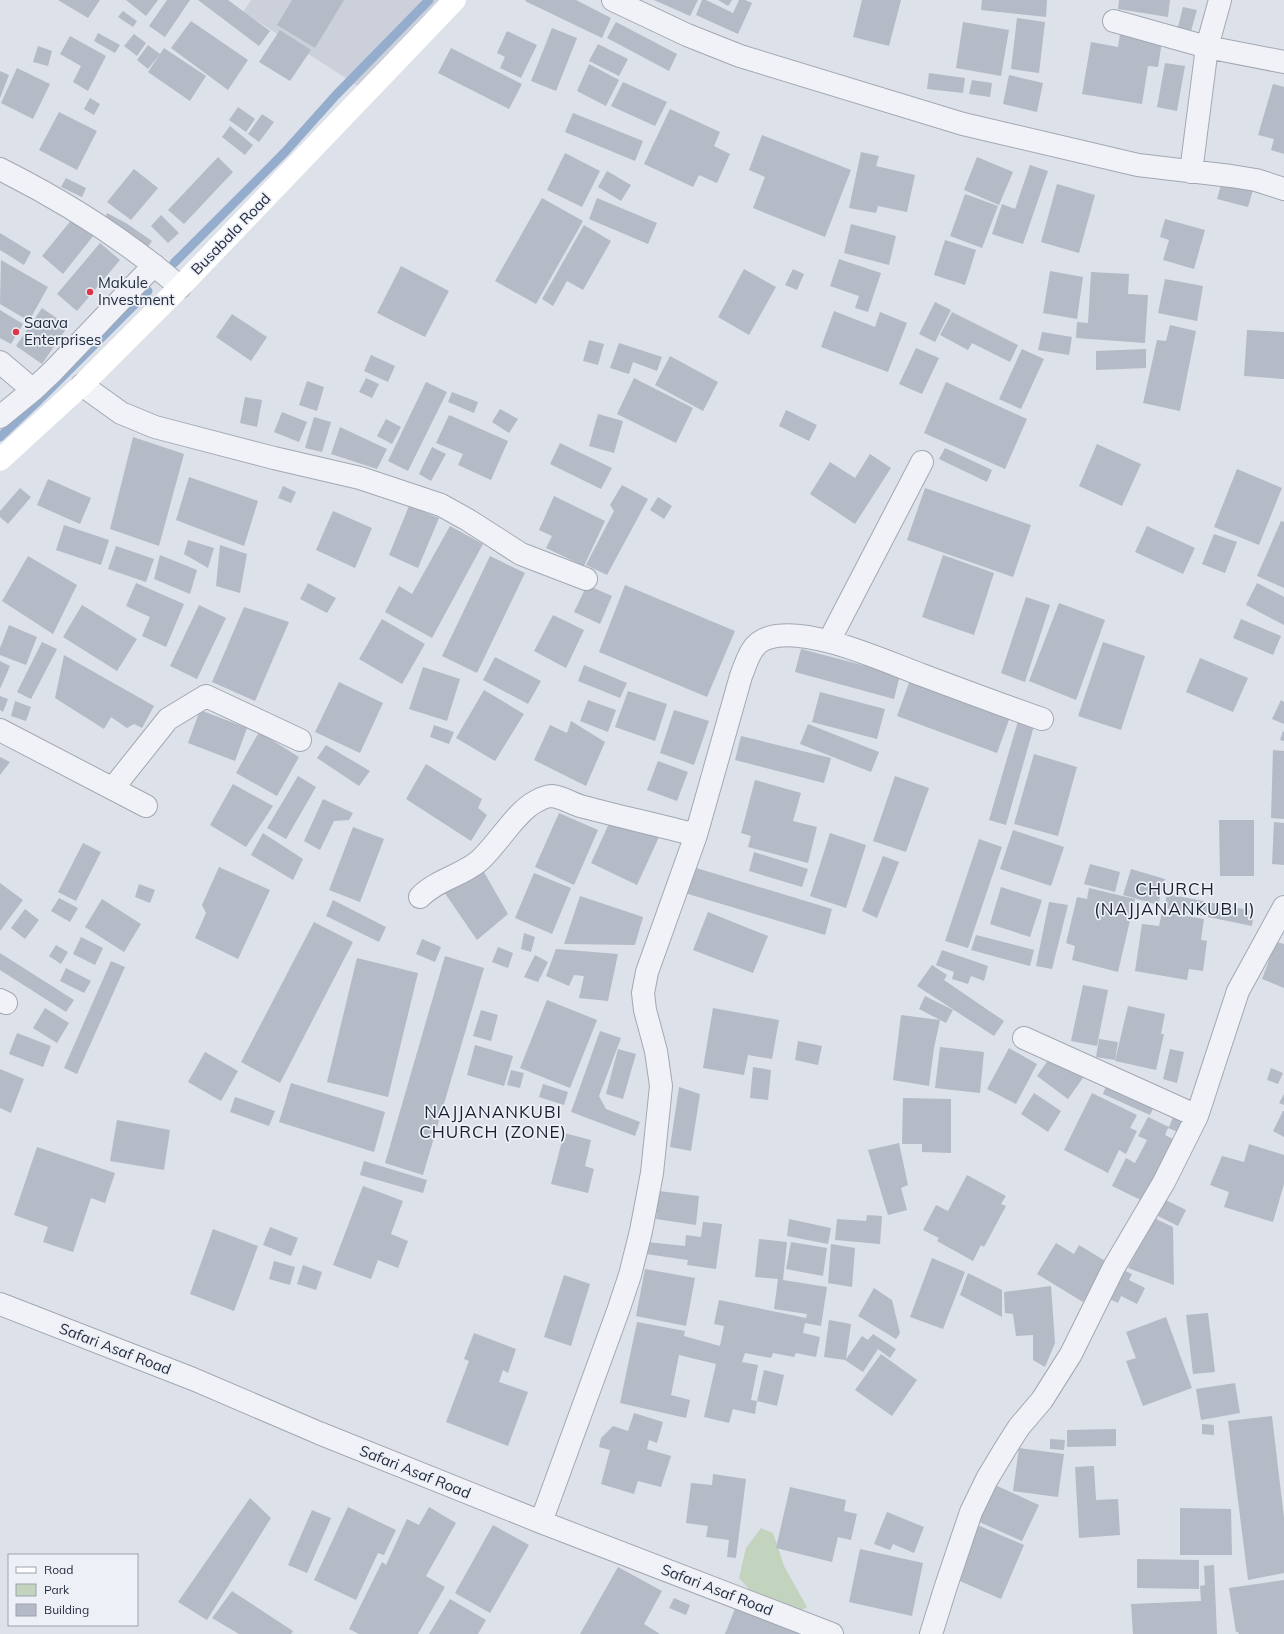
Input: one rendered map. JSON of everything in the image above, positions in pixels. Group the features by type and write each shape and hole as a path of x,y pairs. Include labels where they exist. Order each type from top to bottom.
{"street":[{"name":"Busabala Road","path":"0,460 82,385 180,287 454,0"},
{"path":"613,0 687,34 740,56 956,122 1138,165 1256,180 1284,189"},
{"path":"1191,172 1207,47 1220,0"},
{"path":"1114,21 1207,47 1284,62"},
{"path":"0,169 27,183 98,225 154,265 180,287"},
{"path":"0,417 33,390 154,265"},
{"path":"0,362 33,390"},
{"path":"82,385 121,413 155,427 274,458 360,478 441,505 468,520 521,554 586,579"},
{"path":"829,641 922,462"},
{"path":"541,1522 618,1311 630,1275 641,1231 652,1173 661,1086 656,1051 642,993 647,972 696,835 741,676 750,653 757,645 767,638 791,635 829,641 1042,719"},
{"path":"113,788 168,719 206,696 300,740"},
{"path":"0,730 146,806"},
{"path":"420,898 426,890 435,884 475,864 484,856 523,811 534,802 543,798 552,796 582,807 696,835"},
{"path":"931,1634 971,1512 987,1479 1019,1427 1042,1400 1071,1354 1114,1267 1164,1182 1197,1116 1238,991 1284,907"},
{"path":"1024,1038 1197,1116"},
{"name":"Safari Asaf Road","path":"0,1304 193,1379 319,1433 541,1522 832,1634"}],"shaded area":[{"path":"251,0 438,0 358,86 243,12"}],"green space":[{"path":"761,1528 773,1533 784,1566 807,1607 797,1613 758,1599 739,1578 746,1548"}],"building":[{"path":"58,0 100,0 88,18"},
{"path":"126,0 158,0 146,16"},
{"path":"167,0 190,0 165,37 149,26"},
{"path":"198,0 228,0 270,31 259,46"},
{"path":"292,0 344,0 315,48 277,25"},
{"path":"576,0 611,18 602,38 525,1"},
{"path":"654,0 698,0 690,16"},
{"path":"702,0 706,0 733,13 739,0 745,0 752,3 738,34 696,15"},
{"path":"718,0 732,0 728,6"},
{"path":"862,0 901,0 889,46 853,37"},
{"path":"982,0 1047,0 1046,17 981,10"},
{"path":"1119,0 1170,0 1168,17 1118,9"},
{"path":"1183,7 1197,10 1191,31 1178,27"},
{"path":"123,11 137,21 133,27 118,17"},
{"path":"1017,18 1045,22 1039,73 1011,69"},
{"path":"191,21 248,60 228,90 171,48"},
{"path":"616,22 677,54 669,71 607,38"},
{"path":"963,22 1009,30 1001,76 956,68"},
{"path":"552,28 577,38 556,91 531,81"},
{"path":"1121,28 1163,35 1158,67 1148,66 1142,104 1082,94 1091,42 1118,47"},
{"path":"280,30 311,50 290,81 259,62"},
{"path":"507,31 537,45 521,78 500,68 505,57 497,53"},
{"path":"98,33 120,45 115,53 94,41"},
{"path":"134,34 146,43 137,56 124,46"},
{"path":"70,36 106,56 88,91 73,82 81,66 60,54"},
{"path":"598,44 628,59 619,76 589,61"},
{"path":"148,45 160,54 148,69 137,60"},
{"path":"38,46 52,51 48,66 33,62"},
{"path":"164,48 206,76 190,101 148,72"},
{"path":"451,48 522,84 509,109 438,73"},
{"path":"1165,63 1185,66 1177,111 1157,107"},
{"path":"589,64 619,80 606,106 577,91"},
{"path":"17,68 50,84 33,119 1,103"},
{"path":"0,71 9,75 0,98"},
{"path":"929,73 965,78 963,93 927,89"},
{"path":"1009,75 1043,83 1037,112 1003,104"},
{"path":"972,80 992,83 990,97 969,94"},
{"path":"623,82 667,102 655,126 611,106"},
{"path":"1273,84 1284,87 1284,154 1271,150 1274,139 1258,135"},
{"path":"90,98 100,104 94,115 84,109"},
{"path":"238,107 255,119 246,132 229,120"},
{"path":"670,109 720,132 714,146 730,154 717,183 699,175 693,187 644,164"},
{"path":"59,112 97,131 77,170 39,150"},
{"path":"573,113 643,141 635,161 565,132"},
{"path":"262,114 274,122 259,142 248,134"},
{"path":"230,126 253,145 245,155 222,137"},
{"path":"762,135 851,170 825,237 753,208 765,177 749,170"},
{"path":"861,152 879,156 876,166 915,175 907,212 878,206 876,213 849,208"},
{"path":"565,153 600,171 582,207 547,190"},
{"path":"218,157 233,172 184,224 168,210"},
{"path":"977,157 1013,172 999,205 964,190"},
{"path":"1030,165 1048,171 1023,244 992,234 1002,204 1015,209"},
{"path":"134,169 158,188 131,220 107,202"},
{"path":"607,171 631,185 621,201 598,187"},
{"path":"66,178 86,188 82,197 61,187"},
{"path":"1222,181 1253,190 1248,207 1217,199"},
{"path":"1057,184 1095,195 1079,253 1041,242"},
{"path":"965,194 998,206 982,248 950,236"},
{"path":"542,198 583,221 536,304 495,281"},
{"path":"597,198 657,223 648,244 589,219"},
{"path":"107,213 126,223 152,241 146,249 104,221"},
{"path":"161,215 179,233 168,243 151,226"},
{"path":"73,218 94,235 63,274 42,256"},
{"path":"1165,219 1205,230 1194,269 1163,260 1169,240 1160,237"},
{"path":"851,224 896,236 889,265 844,253"},
{"path":"584,225 611,241 583,290 567,281 553,306 542,299"},
{"path":"0,233 31,252 24,265 0,250"},
{"path":"945,240 976,250 965,285 934,275"},
{"path":"100,243 120,260 77,311 57,294"},
{"path":"839,259 881,273 868,312 855,308 859,296 830,286"},
{"path":"1,260 48,287 29,321 0,304"},
{"path":"401,266 449,291 425,337 377,313"},
{"path":"744,269 776,287 749,335 718,317"},
{"path":"793,269 804,274 797,290 785,285"},
{"path":"1050,271 1083,277 1077,319 1043,313"},
{"path":"1091,272 1129,274 1128,294 1148,295 1145,343 1076,338 1077,322 1088,323"},
{"path":"1165,279 1203,286 1197,321 1158,313"},
{"path":"935,302 951,310 935,342 919,334"},
{"path":"42,308 68,326 42,364 16,346"},
{"path":"0,310 23,324 11,344 0,338"},
{"path":"834,311 875,327 880,312 907,323 888,372 821,347"},
{"path":"952,312 1018,345 1010,362 972,343 968,350 940,335"},
{"path":"232,314 267,337 251,361 216,337"},
{"path":"1170,325 1196,331 1180,411 1143,403 1157,340 1166,341"},
{"path":"1247,330 1284,332 1284,379 1244,376"},
{"path":"1042,332 1072,337 1069,355 1038,350"},
{"path":"589,340 604,344 598,365 583,361"},
{"path":"619,343 662,357 657,371 633,362 629,374 610,368"},
{"path":"916,348 939,358 922,394 899,384"},
{"path":"1022,349 1044,359 1021,409 999,399"},
{"path":"1146,349 1146,368 1096,370 1096,351"},
{"path":"371,355 395,366 388,382 364,371"},
{"path":"670,356 718,382 703,411 655,385"},
{"path":"366,378 379,384 372,398 359,392"},
{"path":"634,378 693,408 676,443 617,414"},
{"path":"307,381 324,387 317,411 299,405"},
{"path":"426,382 447,392 408,471 388,461"},
{"path":"946,382 1027,419 1005,469 924,433"},
{"path":"452,392 478,402 474,413 448,402"},
{"path":"245,397 262,400 257,427 240,423"},
{"path":"500,409 518,419 509,433 492,422"},
{"path":"786,410 817,425 809,441 779,426"},
{"path":"282,412 307,422 299,442 274,432"},
{"path":"598,414 623,421 614,453 589,446"},
{"path":"449,415 508,441 491,480 458,465 463,454 436,443"},
{"path":"314,417 331,422 322,452 305,448"},
{"path":"386,419 401,427 392,444 377,436"},
{"path":"340,427 387,449 377,469 331,454"},
{"path":"133,437 184,454 159,546 110,529"},
{"path":"560,443 612,468 601,489 550,464"},
{"path":"1097,444 1141,464 1122,506 1079,486"},
{"path":"432,447 446,454 431,481 419,474"},
{"path":"945,448 992,470 987,482 939,459"},
{"path":"870,454 891,468 855,524 810,494 830,462 855,478"},
{"path":"1237,469 1282,488 1259,545 1214,527"},
{"path":"189,477 258,501 244,546 176,520"},
{"path":"48,479 91,498 80,524 37,505"},
{"path":"622,485 648,499 607,575 586,565 614,511 610,505"},
{"path":"283,486 296,492 291,503 278,498"},
{"path":"20,488 31,497 8,524 0,517 0,511"},
{"path":"925,488 1031,525 1013,577 907,540"},
{"path":"554,496 605,521 584,566 546,548 552,536 539,530"},
{"path":"658,497 672,506 664,519 650,510"},
{"path":"409,506 439,518 418,568 389,555"},
{"path":"333,511 372,528 355,568 316,550"},
{"path":"1281,521 1284,522 1284,588 1257,576"},
{"path":"64,525 109,540 101,565 56,550"},
{"path":"450,526 483,544 432,638 385,612 399,586 412,594"},
{"path":"1147,526 1195,548 1183,574 1135,552"},
{"path":"1214,534 1237,542 1225,573 1202,564"},
{"path":"188,540 214,548 208,568 184,554"},
{"path":"220,545 247,554 240,593 216,586"},
{"path":"116,546 154,559 146,582 108,569"},
{"path":"160,555 197,570 190,594 154,579"},
{"path":"943,555 994,573 974,635 922,617"},
{"path":"28,556 77,585 53,634 2,601"},
{"path":"490,556 525,573 477,673 442,656"},
{"path":"136,583 184,604 166,647 142,636 150,617 126,606"},
{"path":"308,583 336,598 327,613 300,599"},
{"path":"1257,583 1284,597 1284,625 1246,605"},
{"path":"587,585 612,596 600,624 574,612"},
{"path":"625,585 735,631 707,697 599,652"},
{"path":"1026,597 1050,605 1025,682 1001,673"},
{"path":"1059,603 1105,620 1076,700 1029,681"},
{"path":"82,605 137,639 117,671 63,637"},
{"path":"199,605 226,618 197,679 170,666"},
{"path":"244,607 289,622 255,701 212,682"},
{"path":"553,615 584,630 566,668 534,651"},
{"path":"382,619 425,644 402,684 359,659"},
{"path":"1241,619 1281,636 1273,655 1233,638"},
{"path":"9,625 37,637 26,665 0,655 0,648"},
{"path":"42,642 57,649 31,699 17,692"},
{"path":"1103,642 1145,656 1121,730 1078,716"},
{"path":"801,649 900,675 894,699 795,672"},
{"path":"64,655 154,706 142,728 134,724 127,728 111,717 104,729 55,698"},
{"path":"495,657 541,681 528,704 483,680"},
{"path":"1200,658 1248,678 1233,712 1186,692"},
{"path":"0,661 10,666 0,689"},
{"path":"584,665 627,683 620,698 578,681"},
{"path":"423,667 460,679 447,721 409,709"},
{"path":"910,680 1010,717 997,753 897,716"},
{"path":"339,682 383,703 360,753 315,732"},
{"path":"484,690 524,714 495,761 456,738"},
{"path":"628,691 667,704 655,741 615,727"},
{"path":"820,692 885,709 877,739 812,722"},
{"path":"0,696 8,699 3,712 0,710"},
{"path":"588,700 616,710 608,732 580,721"},
{"path":"1281,700 1284,702 1284,724 1272,719"},
{"path":"15,701 31,707 26,721 11,716"},
{"path":"200,710 247,728 235,761 188,743"},
{"path":"674,710 709,721 694,765 660,753"},
{"path":"571,721 605,742 586,786 534,760 550,725 567,733"},
{"path":"1018,721 1034,726 1006,825 989,820"},
{"path":"808,724 879,752 871,772 800,744"},
{"path":"434,725 454,732 449,744 430,737"},
{"path":"1283,731 1284,732 1284,741 1280,740"},
{"path":"259,732 299,757 277,796 236,773"},
{"path":"741,736 831,758 824,783 735,760"},
{"path":"326,745 370,771 359,786 317,758"},
{"path":"1273,750 1284,751 1284,819 1271,818"},
{"path":"1034,754 1077,767 1058,836 1014,824"},
{"path":"0,757 10,762 0,775"},
{"path":"658,761 688,772 677,801 647,790"},
{"path":"426,764 482,799 478,808 487,815 471,841 406,799"},
{"path":"298,776 316,787 286,839 267,828"},
{"path":"895,776 929,788 906,852 873,841"},
{"path":"755,780 801,793 793,821 817,827 808,863 748,847 751,836 741,833"},
{"path":"233,784 273,806 246,847 210,825"},
{"path":"323,799 353,813 349,820 334,821 320,850 304,841"},
{"path":"559,813 598,830 574,885 535,867"},
{"path":"611,819 659,837 637,885 591,863"},
{"path":"1219,820 1254,820 1254,876 1220,876"},
{"path":"1274,822 1284,823 1284,865 1272,864"},
{"path":"353,827 384,839 360,902 329,890"},
{"path":"1013,830 1064,847 1051,886 1000,869"},
{"path":"263,833 303,859 293,880 251,855"},
{"path":"830,833 866,845 846,908 810,896"},
{"path":"979,839 1002,847 968,948 945,941"},
{"path":"83,843 101,852 76,901 58,892"},
{"path":"754,852 808,869 802,887 749,871"},
{"path":"883,856 899,862 877,918 862,911"},
{"path":"1090,864 1120,872 1115,892 1084,884"},
{"path":"219,867 270,890 238,959 195,938 206,913 202,905"},
{"path":"481,867 508,914 477,940 442,889"},
{"path":"693,867 832,909 825,935 685,893"},
{"path":"1131,869 1165,879 1158,905 1123,895"},
{"path":"534,873 571,888 552,934 515,918"},
{"path":"0,883 23,900 0,931"},
{"path":"139,884 155,890 150,903 135,897"},
{"path":"1001,887 1042,900 1030,937 990,924"},
{"path":"1089,888 1135,899 1118,972 1072,960 1075,946 1066,943 1077,897 1087,899"},
{"path":"1167,894 1254,911 1252,926 1164,908"},
{"path":"580,896 643,917 635,945 564,944"},
{"path":"59,898 78,908 70,922 51,911"},
{"path":"102,899 141,924 124,952 85,927"},
{"path":"333,900 386,927 379,942 326,916"},
{"path":"1049,902 1068,905 1052,969 1036,966"},
{"path":"25,909 39,920 25,939 11,928"},
{"path":"708,912 768,936 753,973 693,950"},
{"path":"1162,912 1204,919 1201,940 1207,941 1203,971 1189,969 1187,980 1135,971 1142,924 1159,926"},
{"path":"314,922 353,942 280,1083 241,1062"},
{"path":"524,933 535,937 531,952 521,949"},
{"path":"976,935 1034,950 1030,966 971,950"},
{"path":"81,937 103,948 95,965 73,954"},
{"path":"422,939 441,947 435,962 416,954"},
{"path":"1276,942 1284,944 1284,988 1262,979"},
{"path":"56,945 68,952 61,964 49,956"},
{"path":"498,947 513,953 508,968 492,962"},
{"path":"556,949 618,954 608,1001 579,998 584,976 574,975 569,986 546,976"},
{"path":"942,950 988,966 984,981 971,976 968,984 952,979 954,972 936,965"},
{"path":"0,953 74,1000 66,1012 0,970"},
{"path":"535,955 548,962 538,982 524,977"},
{"path":"445,956 484,968 423,1175 385,1163"},
{"path":"357,958 418,973 388,1097 327,1082"},
{"path":"111,961 125,967 77,1074 64,1068"},
{"path":"932,965 947,975 944,980 1004,1021 994,1036 917,986"},
{"path":"66,968 91,981 84,993 60,981"},
{"path":"1083,985 1108,990 1097,1046 1071,1041"},
{"path":"925,996 953,1010 946,1023 919,1009"},
{"path":"547,1000 597,1020 570,1088 520,1068"},
{"path":"1128,1006 1165,1014 1161,1034 1164,1034 1156,1070 1115,1061"},
{"path":"45,1008 69,1023 57,1043 33,1028"},
{"path":"713,1008 779,1020 772,1059 748,1055 744,1075 703,1068"},
{"path":"481,1010 498,1015 491,1041 473,1036"},
{"path":"901,1015 940,1020 934,1048 929,1086 893,1080"},
{"path":"600,1031 621,1038 599,1096 606,1109 640,1122 635,1136 571,1112"},
{"path":"17,1033 51,1046 43,1067 9,1054"},
{"path":"1099,1039 1118,1042 1115,1060 1096,1057"},
{"path":"798,1041 822,1046 818,1065 795,1060"},
{"path":"475,1045 513,1056 504,1086 467,1075"},
{"path":"940,1047 984,1052 980,1093 935,1088"},
{"path":"1009,1048 1037,1064 1016,1104 987,1089"},
{"path":"618,1049 636,1054 623,1099 606,1094"},
{"path":"1170,1049 1184,1052 1177,1083 1163,1079"},
{"path":"205,1052 238,1071 221,1101 188,1082"},
{"path":"1054,1052 1085,1075 1068,1099 1037,1076"},
{"path":"753,1067 771,1070 768,1100 750,1098"},
{"path":"1271,1068 1283,1073 1278,1084 1267,1080"},
{"path":"0,1069 24,1079 11,1113 0,1108"},
{"path":"511,1070 524,1073 520,1088 507,1085"},
{"path":"1108,1081 1156,1102 1150,1115 1103,1094"},
{"path":"291,1083 385,1112 374,1152 279,1122"},
{"path":"543,1084 568,1092 564,1105 539,1097"},
{"path":"679,1087 700,1094 691,1151 670,1147"},
{"path":"1034,1093 1061,1111 1048,1132 1021,1114"},
{"path":"1092,1093 1137,1115 1130,1128 1137,1131 1126,1154 1119,1150 1108,1173 1064,1150"},
{"path":"1284,1094 1284,1105 1279,1103"},
{"path":"235,1097 275,1111 269,1126 230,1112"},
{"path":"903,1098 951,1099 951,1153 922,1152 922,1144 902,1144"},
{"path":"1284,1111 1284,1137 1273,1131"},
{"path":"1174,1115 1188,1121 1183,1134 1168,1128 1165,1135 1177,1141 1147,1203 1112,1186 1126,1158 1135,1163 1147,1140 1138,1136 1148,1117 1169,1127"},
{"path":"117,1120 170,1130 164,1170 110,1161"},
{"path":"564,1133 591,1140 585,1166 594,1169 588,1193 551,1184"},
{"path":"899,1143 908,1185 901,1188 907,1210 888,1215 868,1150"},
{"path":"1249,1144 1284,1155 1284,1184 1273,1222 1224,1207 1229,1192 1210,1185 1222,1156 1244,1162"},
{"path":"37,1147 115,1173 105,1203 91,1198 73,1252 43,1242 48,1227 14,1215"},
{"path":"364,1161 427,1180 423,1193 360,1175"},
{"path":"967,1175 1006,1196 1001,1204 1006,1206 984,1247 981,1245 973,1261 937,1241 939,1238 923,1230 936,1205 948,1211"},
{"path":"363,1186 403,1201 391,1234 408,1241 398,1268 378,1260 371,1279 333,1265"},
{"path":"659,1191 699,1196 696,1225 656,1219"},
{"path":"1162,1198 1186,1210 1178,1226 1154,1214"},
{"path":"867,1215 882,1216 880,1244 835,1240 837,1219 866,1221"},
{"path":"1154,1218 1173,1227 1174,1285 1128,1268"},
{"path":"789,1219 831,1228 828,1244 787,1236"},
{"path":"703,1222 722,1224 716,1269 687,1265 688,1260 646,1254 647,1242 685,1246 686,1235 701,1237"},
{"path":"270,1227 298,1238 291,1256 263,1245"},
{"path":"213,1229 258,1246 234,1311 190,1294"},
{"path":"759,1239 787,1242 783,1280 827,1287 821,1326 805,1323 807,1314 774,1309 778,1279 755,1277"},
{"path":"791,1242 827,1248 823,1276 786,1269"},
{"path":"1056,1243 1074,1254 1079,1245 1107,1262 1083,1302 1037,1274"},
{"path":"831,1244 855,1248 852,1287 828,1283"},
{"path":"932,1258 965,1272 943,1329 910,1317"},
{"path":"274,1261 295,1267 290,1285 269,1279"},
{"path":"303,1265 322,1272 316,1290 297,1284"},
{"path":"1119,1268 1132,1274 1129,1280 1145,1288 1137,1304 1121,1296 1118,1303 1105,1297"},
{"path":"645,1269 695,1278 686,1326 636,1316"},
{"path":"968,1273 1002,1290 1002,1317 960,1295"},
{"path":"564,1275 590,1284 571,1346 544,1337"},
{"path":"1051,1286 1055,1343 1045,1367 1033,1360 1033,1335 1016,1336 1013,1314 1005,1313 1004,1292"},
{"path":"874,1288 892,1300 900,1333 896,1339 858,1316"},
{"path":"719,1300 806,1318 803,1333 820,1337 816,1357 796,1353 794,1357 773,1353 771,1358 745,1353 742,1362 758,1365 751,1400 757,1401 755,1414 733,1409 729,1423 704,1417 716,1364 679,1355 671,1395 690,1400 686,1418 620,1403 637,1322 685,1331 682,1344 684,1336 720,1346 724,1326 714,1324"},
{"path":"1208,1313 1215,1372 1193,1374 1186,1315"},
{"path":"1166,1317 1192,1388 1143,1406 1126,1361 1136,1358 1126,1332"},
{"path":"829,1320 851,1324 846,1359 862,1336 868,1340 873,1334 896,1349 890,1358 878,1349 863,1372 845,1360 824,1357"},
{"path":"474,1333 516,1349 508,1373 503,1370 499,1382 528,1392 508,1446 446,1422 469,1361 464,1359"},
{"path":"881,1354 917,1380 892,1416 855,1390"},
{"path":"764,1370 784,1375 777,1406 757,1401"},
{"path":"1235,1383 1240,1413 1201,1420 1196,1389"},
{"path":"634,1413 663,1422 657,1443 649,1440 647,1449 671,1456 661,1487 638,1481 634,1494 601,1484 610,1450 599,1447 601,1438 613,1426 628,1431"},
{"path":"1272,1416 1284,1518 1284,1573 1248,1580 1228,1421"},
{"path":"1202,1424 1214,1425 1214,1435 1202,1434"},
{"path":"1116,1429 1116,1446 1067,1447 1067,1430"},
{"path":"1050,1439 1065,1440 1064,1450 1050,1449"},
{"path":"1019,1448 1064,1454 1058,1497 1013,1491"},
{"path":"1094,1466 1096,1500 1118,1499 1120,1535 1079,1538 1075,1467"},
{"path":"713,1474 746,1479 736,1558 727,1557 729,1540 706,1537 708,1526 686,1523 691,1483 712,1485"},
{"path":"993,1484 1039,1505 1022,1541 977,1521"},
{"path":"790,1487 846,1500 844,1511 857,1514 851,1540 838,1537 832,1562 776,1548"},
{"path":"250,1498 271,1518 207,1620 178,1602"},
{"path":"348,1507 396,1530 384,1555 378,1553 356,1600 314,1580"},
{"path":"429,1507 456,1523 426,1576 445,1587 418,1634 359,1634 349,1629 382,1562 386,1565 407,1519 419,1525"},
{"path":"1180,1508 1231,1509 1232,1555 1180,1555"},
{"path":"312,1510 331,1518 307,1573 288,1565"},
{"path":"887,1512 924,1527 914,1553 893,1544 890,1550 874,1544"},
{"path":"975,1524 1024,1545 1001,1599 953,1578"},
{"path":"493,1525 529,1545 490,1613 455,1593"},
{"path":"860,1549 923,1563 912,1616 849,1602"},
{"path":"1137,1559 1199,1560 1199,1589 1137,1588"},
{"path":"1214,1565 1217,1634 1133,1634 1131,1604 1201,1601 1200,1586 1205,1585 1204,1566"},
{"path":"618,1567 662,1591 644,1624 660,1634 580,1634"},
{"path":"1284,1580 1284,1634 1239,1634 1236,1632 1229,1588"},
{"path":"232,1591 293,1631 291,1634 239,1634 212,1618"},
{"path":"674,1598 690,1605 686,1615 669,1608"},
{"path":"450,1599 486,1620 478,1634 429,1634"},
{"path":"738,1601 821,1634 725,1634"}],"waterway":[{"path":"174,263 285,152 336,95 429,0"},
{"path":"0,437 148,291"}],"place":[{"name":"Makule Investment","path":"90,292"},
{"name":"Saava Enterprises","path":"16,332"}],"district":[{"name":"CHURCH (NAJJANANKUBI I)","path":"1175,899"},
{"name":"NAJJANANKUBI CHURCH (ZONE)","path":"493,1122"}]}
